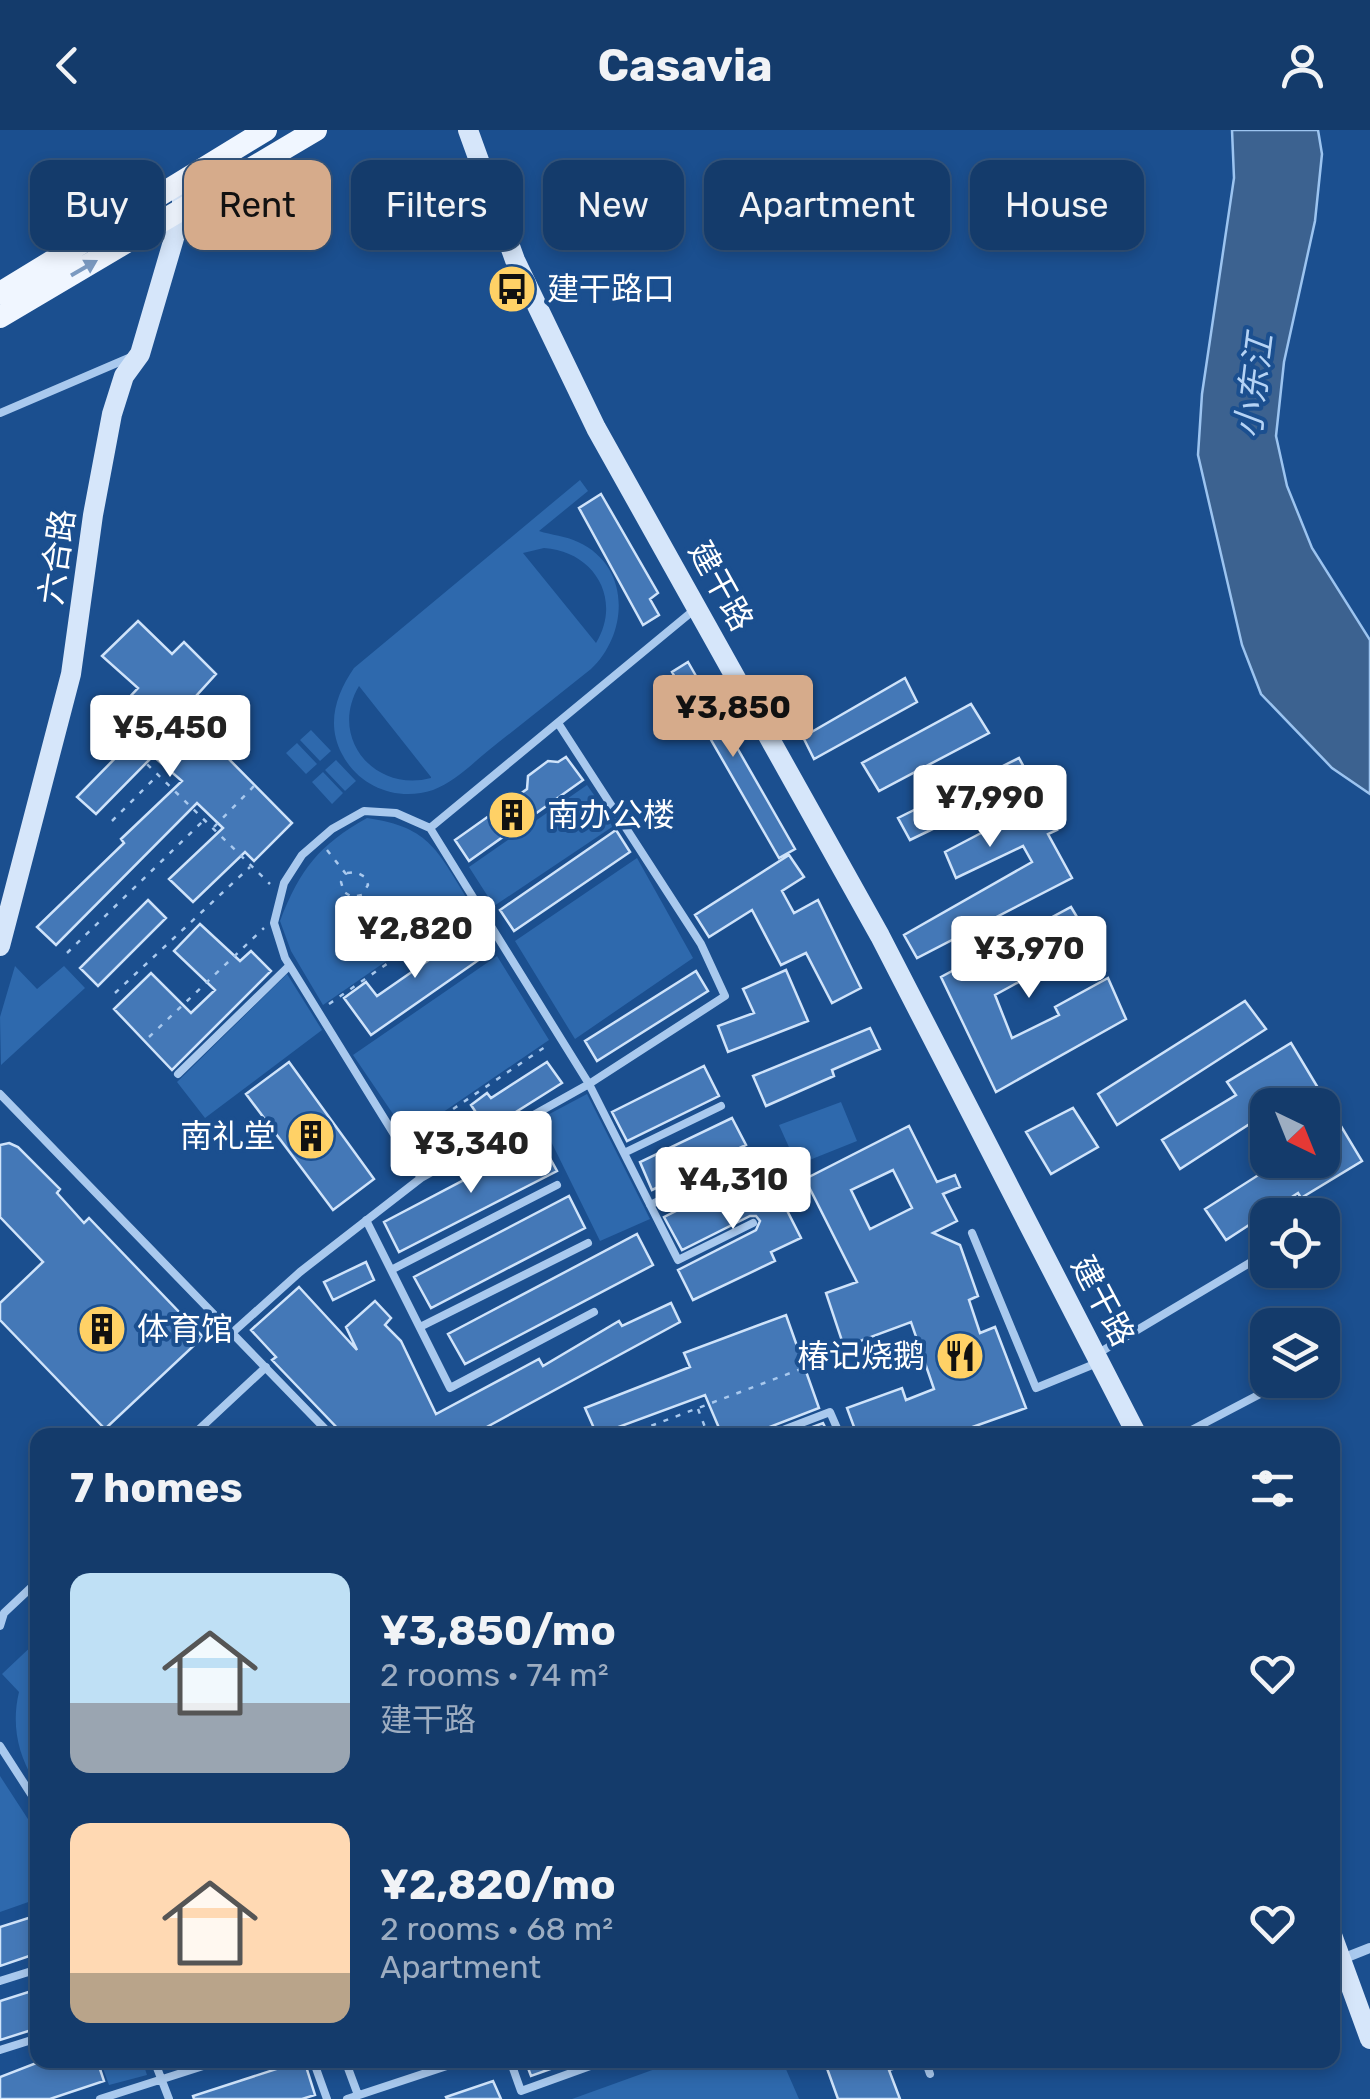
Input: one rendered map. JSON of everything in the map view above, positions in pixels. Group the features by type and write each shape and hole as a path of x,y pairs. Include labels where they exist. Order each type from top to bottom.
{"main road":[{"path":"0,294 266,130"},
{"path":"0,317 316,130"},
{"name":"建干路","path":"468,130 514,260 596,428 871,920 1134,1428"},
{"name":"六合路","path":"0,946 72,674 93,514 112,414 124,376 140,354 182,211 182,182"},
{"path":"1340,1953 1370,2039"}],"street":[{"path":"1342,1958 1370,1948"}],"lane":[{"path":"0,413 140,354"},
{"path":"430,828 698,607"},
{"path":"232,1333 300,1272 421,1178 589,1084 726,996 701,944 558,722"},
{"path":"421,1178 289,966 274,923 284,883 302,855 332,828 364,811 396,813 430,828 589,1084 678,1260 753,1223"},
{"path":"178,1074 289,966"},
{"path":"0,1094 325,1428"},
{"path":"624,1154 721,1106"},
{"path":"650,1205 754,1155"},
{"path":"391,1270 557,1185"},
{"path":"366,1220 450,1388 594,1312"},
{"path":"972,1233 1036,1388 1099,1358 1250,1263"},
{"path":"420,1327 588,1243"},
{"path":"201,1428 266,1367"},
{"path":"1195,1428 1253,1398"},
{"path":"788,1428 830,1412 837,1428"},
{"path":"0,1626 4,1612 30,1588"},
{"path":"0,1746 30,1793"},
{"path":"0,1981 30,1972"},
{"path":"0,2050 30,2041"},
{"path":"157,2068 169,2099"},
{"path":"100,2099 197,2068"},
{"path":"316,2068 327,2099"},
{"path":"348,2068 358,2095"},
{"path":"347,2099 440,2068"},
{"path":"513,2068 521,2092 586,2068"},
{"path":"928,2068 930,2074"}],"path":[{"path":"110,728 281,895"},
{"path":"112,821 158,775"},
{"path":"213,829 255,785"},
{"path":"66,953 204,820"},
{"path":"326,849 346,874"},
{"path":"115,993 251,866"},
{"path":"356,872 365,877 368,886 362,895 352,897 344,892 342,882 346,874 356,872"},
{"path":"362,895 401,954"},
{"path":"323,1008 472,905"},
{"path":"149,1037 262,928 274,923"},
{"path":"400,1145 560,1036"},
{"path":"646,1428 802,1369"},
{"path":"698,1409 705,1428"}],"shaded area":[{"path":"580,480 588,491 539,531 573,540 595,553 608,567 615,583 618,619 604,654 591,669 455,778 433,790 406,794 381,789 358,775 337,743 335,710 354,668","holes":["544,548 577,558 598,580 606,610 596,643 523,553","359,686 431,777 431,778 392,777 362,757 349,724"]},
{"path":"311,730 331,751 320,761 300,740"},
{"path":"297,743 317,764 306,774 286,753"},
{"path":"336,760 356,781 345,791 325,770"},
{"path":"323,772 343,793 332,804 312,782"},
{"path":"587,785 615,825 494,906 469,867"},
{"path":"367,818 406,828 431,845 470,903 323,1005 291,951 280,921 313,860 336,838"},
{"path":"637,858 693,958 575,1039 515,941"},
{"path":"497,956 549,1040 408,1136 353,1055"},
{"path":"15,966 37,989 64,966 85,988 1,1065 0,1017"},
{"path":"287,974 322,1030 205,1118 177,1082"},
{"path":"587,1094 650,1219 600,1241 540,1119"},
{"path":"841,1102 857,1141 797,1165 779,1125"},
{"path":"30,1648 30,1772 18,1740 19,1692 2,1674"},
{"path":"0,1776 30,1822 30,1901 0,1912"},
{"path":"103,2068 145,2068 147,2075 109,2085"},
{"path":"658,2068 785,2068 799,2099 572,2099"}],"water":[{"name":"小东江","path":"1232,130 1318,130 1322,154 1315,221 1284,362 1276,436 1287,486 1312,548 1370,640 1370,794 1332,768 1261,694 1242,645 1198,455 1202,394 1234,178"}],"building":[{"path":"601,494 658,593 650,599 659,615 643,625 579,508"},
{"path":"138,621 172,654 184,642 216,674 177,717 214,750 217,747 292,823 254,861 245,852 193,902 169,879 223,828 197,803 56,945 37,927 182,781 153,756 96,814 77,797 134,739 110,718 138,688 102,656"},
{"path":"688,662 795,849 779,858 672,672"},
{"path":"905,678 917,702 814,759 803,737"},
{"path":"971,704 989,733 879,791 862,763"},
{"name":"南办公楼","path":"566,757 583,780 469,861 455,840 527,789 528,776 548,761 558,762"},
{"path":"1019,758 1031,780 1028,782 1057,830 1048,834 1072,878 917,958 904,935 1032,862 1023,846 956,878 945,852 981,833 970,811 910,840 898,818"},
{"path":"616,830 630,852 514,931 500,910"},
{"path":"789,855 804,877 782,891 794,913 818,900 861,988 832,1003 806,953 781,965 752,910 709,937 695,915"},
{"path":"148,900 166,918 98,986 80,968"},
{"path":"1071,907 1092,942 995,995 1012,1038 1059,1015 1055,1007 1108,978 1126,1019 996,1092 941,977"},
{"path":"454,919 480,959 371,1035 344,998 366,982 377,996 442,951 431,935"},
{"path":"200,924 240,961 251,951 271,971 172,1070 114,1009 151,973 191,1013 215,990 174,951"},
{"path":"786,970 808,1021 728,1052 718,1026 754,1013 743,989"},
{"path":"696,971 708,991 597,1061 585,1041"},
{"path":"1245,1001 1266,1029 1117,1125 1098,1094"},
{"path":"870,1028 880,1049 832,1070 834,1076 766,1106 753,1076"},
{"path":"1291,1043 1318,1088 1250,1088 1250,1124 1180,1169 1162,1140 1236,1095 1227,1082"},
{"name":"南礼堂","path":"289,1062 374,1179 333,1210 246,1094"},
{"path":"547,1062 562,1083 459,1148 447,1130 475,1111 471,1105 487,1093 491,1098"},
{"path":"704,1066 719,1096 627,1141 612,1112"},
{"path":"1073,1108 1098,1147 1051,1174 1026,1132"},
{"path":"732,1118 746,1145 652,1190 640,1162"},
{"path":"1340,1124 1362,1161 1340,1174"},
{"path":"909,1126 937,1182 955,1175 960,1187 943,1194 957,1221 933,1233 960,1245 978,1296 969,1300 980,1333 995,1327 1026,1408 970,1428 854,1428 847,1408 902,1388 906,1400 934,1389 911,1322 844,1347 826,1293 857,1282 805,1179","holes":["893,1170 912,1208 870,1229 851,1190"]},
{"path":"540,1140 557,1171 399,1252 384,1222"},
{"name":"体育馆","path":"0,1145 18,1147 60,1189 57,1193 84,1223 89,1218 203,1337 106,1428 0,1320 0,1303 43,1262 0,1217"},
{"path":"765,1167 801,1238 771,1252 775,1261 693,1300 678,1270 756,1230 760,1221 750,1216 682,1250 664,1217"},
{"path":"1254,1178 1334,1178 1301,1198 1298,1193 1290,1198 1250,1198 1250,1224 1226,1240 1205,1209"},
{"path":"569,1196 585,1228 431,1308 414,1277"},
{"path":"637,1234 653,1265 465,1364 448,1334"},
{"path":"366,1262 374,1280 333,1300 324,1282"},
{"path":"299,1287 357,1350 346,1327 375,1301 391,1318 385,1325 401,1341 436,1414 539,1359 543,1366 619,1321 622,1326 671,1303 680,1322 485,1428 337,1428 272,1360 276,1357 251,1330"},
{"path":"786,1315 819,1408 767,1428 719,1428 705,1395 616,1428 594,1428 585,1408 690,1367 684,1353"},
{"path":"30,1918 30,1956 0,1966 0,1927"},
{"path":"30,1992 30,2031 0,2040 0,2001"},
{"path":"30,2065 100,2068 104,2081 50,2099 0,2099 0,2077"},
{"path":"279,2068 307,2068 315,2095 302,2099 193,2096"},
{"path":"528,2068 553,2068 531,2076"},
{"path":"827,2068 896,2068 889,2070 900,2099 838,2099"},
{"path":"493,2081 501,2099 446,2097"}],"place":[{"name":"建干路口","path":"512,289"},
{"name":"南办公楼","path":"512,815"},
{"name":"南礼堂","path":"311,1136"},
{"name":"体育馆","path":"102,1329"},
{"name":"椿记烧鹅","path":"960,1356"}]}
